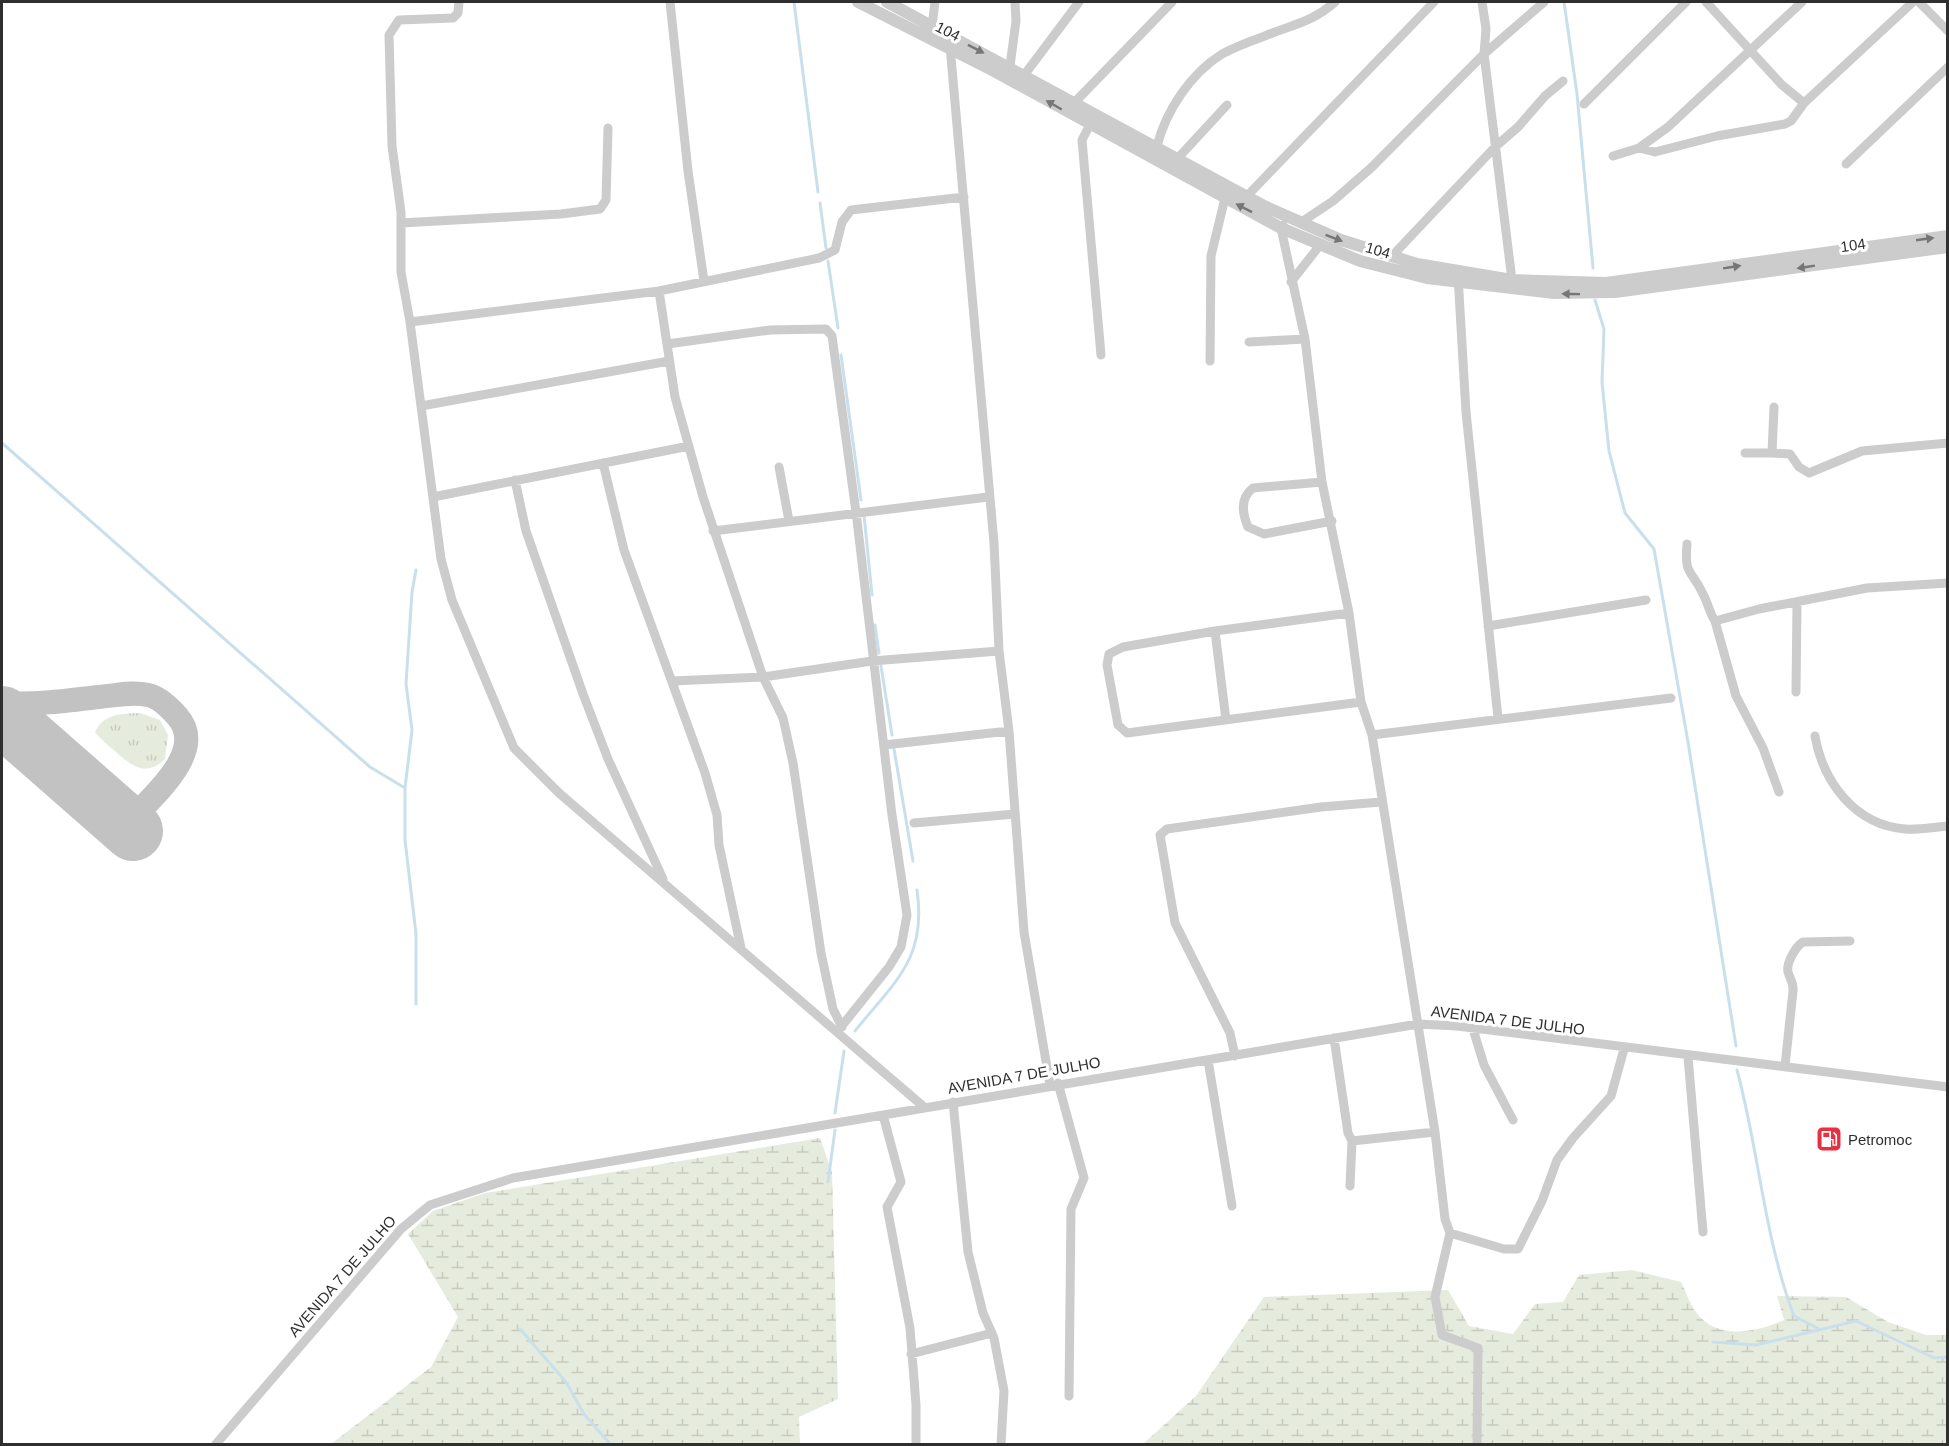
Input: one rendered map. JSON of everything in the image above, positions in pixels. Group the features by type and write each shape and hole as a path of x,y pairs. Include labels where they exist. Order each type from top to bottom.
{"street":[{"path":"459,2 458,14 453,18 399,20 389,35 392,146 401,223 401,272 410,322 441,559 452,600 514,748 559,793 839,1030 924,1107"},
{"path":"670,2 688,171 704,281"},
{"name":"104","path":"858,2 1093,120 1225,198 1284,223 1320,245 1360,261 1394,271 1458,277 1511,290 1598,288 1947,247"},
{"path":"887,2 1076,102 1093,120 1156,146 1247,196 1284,223 1300,223 1341,240 1458,277 1598,288"},
{"path":"932,26 935,2"},
{"path":"1010,66 1016,21 1015,2"},
{"path":"1025,75 1079,2"},
{"path":"1076,102 1172,2"},
{"path":"1156,146 1170,108 1222,55 1266,35 1313,19 1335,2"},
{"path":"1247,196 1434,2"},
{"path":"1482,2 1486,29 1484,54 1512,280"},
{"path":"1300,223 1333,201 1372,167 1484,54 1544,2"},
{"path":"1584,104 1686,2"},
{"path":"1706,2 1752,48 1782,85 1804,103"},
{"path":"1613,156 1639,148 1668,127 1802,2"},
{"path":"1639,148 1655,152 1717,136 1791,121 1804,103 1913,2"},
{"path":"1919,2 1947,31"},
{"path":"948,35 964,197 999,651 1009,731 1024,932 1054,1084 1084,1178 1071,1209 1069,1396"},
{"path":"1846,164 1947,67"},
{"path":"1392,256 1495,147 1518,128 1545,96 1563,81"},
{"path":"1178,158 1227,105"},
{"path":"1093,120 1082,140 1101,356"},
{"path":"401,223 561,214 600,209 606,200 608,128"},
{"path":"410,322 659,291 819,258 831,253 838,246 842,222 850,210 964,197"},
{"path":"1210,361 1211,256 1225,198"},
{"path":"1284,223 1291,282 1305,339 1322,482 1332,521 1349,613 1361,702 1372,735 1435,1132 1445,1219 1450,1233 1435,1304 1442,1335 1475,1345 1478,1348 1477,1444"},
{"path":"1667,281 1947,236"},
{"path":"1291,282 1320,245"},
{"path":"1458,277 1466,411 1498,718"},
{"path":"659,291 675,397 688,446 713,531 763,677 783,718 821,953 839,1030"},
{"path":"667,344 770,330 820,328 830,331 856,512 892,815 908,915 902,947 885,974 839,1030"},
{"path":"1249,342 1305,339"},
{"path":"421,406 669,361"},
{"path":"1772,453 1774,407"},
{"path":"1745,453 1790,454 1799,467 1809,473 1862,451 1947,443"},
{"path":"433,497 688,446"},
{"path":"603,463 624,550 705,773 717,815 719,845 741,948"},
{"path":"779,467 789,521"},
{"path":"515,480 536,564 582,694 608,759 665,883"},
{"path":"1322,482 1253,488 1244,499 1245,518 1248,527 1264,534 1332,521"},
{"path":"713,531 988,497"},
{"path":"1687,544 1685,562 1688,571 1702,592 1715,621 1736,696 1763,748 1779,792"},
{"path":"1715,621 1759,609 1891,585 1947,583"},
{"path":"1488,626 1646,600"},
{"path":"1796,692 1797,603"},
{"path":"1349,613 1215,631 1115,649 1109,654 1107,665 1116,717 1121,730 1127,733 1361,702"},
{"path":"1215,631 1226,720"},
{"path":"672,681 763,677 872,661 999,651"},
{"path":"1372,735 1671,698"},
{"path":"884,745 1009,731"},
{"path":"1815,735 1818,752 1828,777 1850,807 1884,825 1906,829 1947,826"},
{"path":"1235,1056 1230,1033 1175,923 1160,835 1167,829 1321,807 1381,802"},
{"path":"914,822 1014,814"},
{"path":"1785,1066 1794,981 1788,973 1789,962 1803,942 1850,940"},
{"name":"AVENIDA 7 DE JULHO","path":"216,1444 401,1229 430,1205 513,1178 1054,1084 1235,1056 1418,1024 1688,1057 1785,1066 1947,1088"},
{"path":"1473,1029 1484,1065 1513,1120"},
{"path":"1334,1038 1348,1132 1352,1142 1350,1186"},
{"path":"1450,1233 1513,1251 1521,1246 1557,1160 1573,1138 1611,1096 1624,1049"},
{"path":"1688,1057 1703,1232"},
{"path":"1208,1060 1232,1206"},
{"path":"953,1102 962,1172 966,1243 983,1312 992,1333 1004,1391 1001,1444"},
{"path":"883,1115 900,1174 900,1186 887,1207 910,1328 916,1444"},
{"path":"1352,1142 1435,1132"},
{"path":"911,1354 992,1333"}],"green space":[{"path":"140,713 160,720 168,735 165,759 152,768 146,769 128,762 95,732 108,718 120,714"},
{"path":"820,1138 832,1172 838,1399 799,1417 800,1444 331,1444 431,1367 458,1317 408,1234 433,1211 485,1193"},
{"path":"1632,1270 1681,1282 1694,1309 1704,1321 1726,1330 1762,1328 1784,1320 1777,1296 1846,1297 1888,1322 1926,1335 1947,1335 1947,1444 1143,1444 1196,1396 1264,1297 1448,1290 1469,1326 1513,1334 1535,1304 1563,1302 1579,1275"}],"waterway":[{"path":"794,2 818,192"},
{"path":"1564,2 1577,94 1593,268"},
{"path":"820,203 826,248"},
{"path":"828,261 838,328"},
{"path":"1595,300 1604,329 1602,382 1609,451 1625,513 1654,549 1688,742 1736,1046"},
{"path":"841,355 861,500"},
{"path":"2,443 370,767 405,788"},
{"path":"864,515 872,595"},
{"path":"416,570 412,592 406,684 412,730 405,788 405,840 416,934 416,1004"},
{"path":"875,625 879,653"},
{"path":"881,666 892,735"},
{"path":"894,749 913,861"},
{"path":"855,1031 905,968 917,934 919,914 917,890"},
{"path":"835,1113 844,1051"},
{"path":"1737,1070 1784,1286 1794,1316 1819,1329"},
{"path":"828,1182 835,1130"},
{"path":"1713,1342 1756,1345 1856,1321 1934,1358 1948,1357"},
{"path":"520,1329 566,1382 584,1414 610,1444"}],"taxiway":[{"path":"2,703 50,702 136,693 156,698 171,709 185,730 186,745 181,759 161,789 126,825"}],"runway":[{"path":"2,716 133,831"}],"place":[{"name":"Petromoc","path":"1829,1139"}]}
